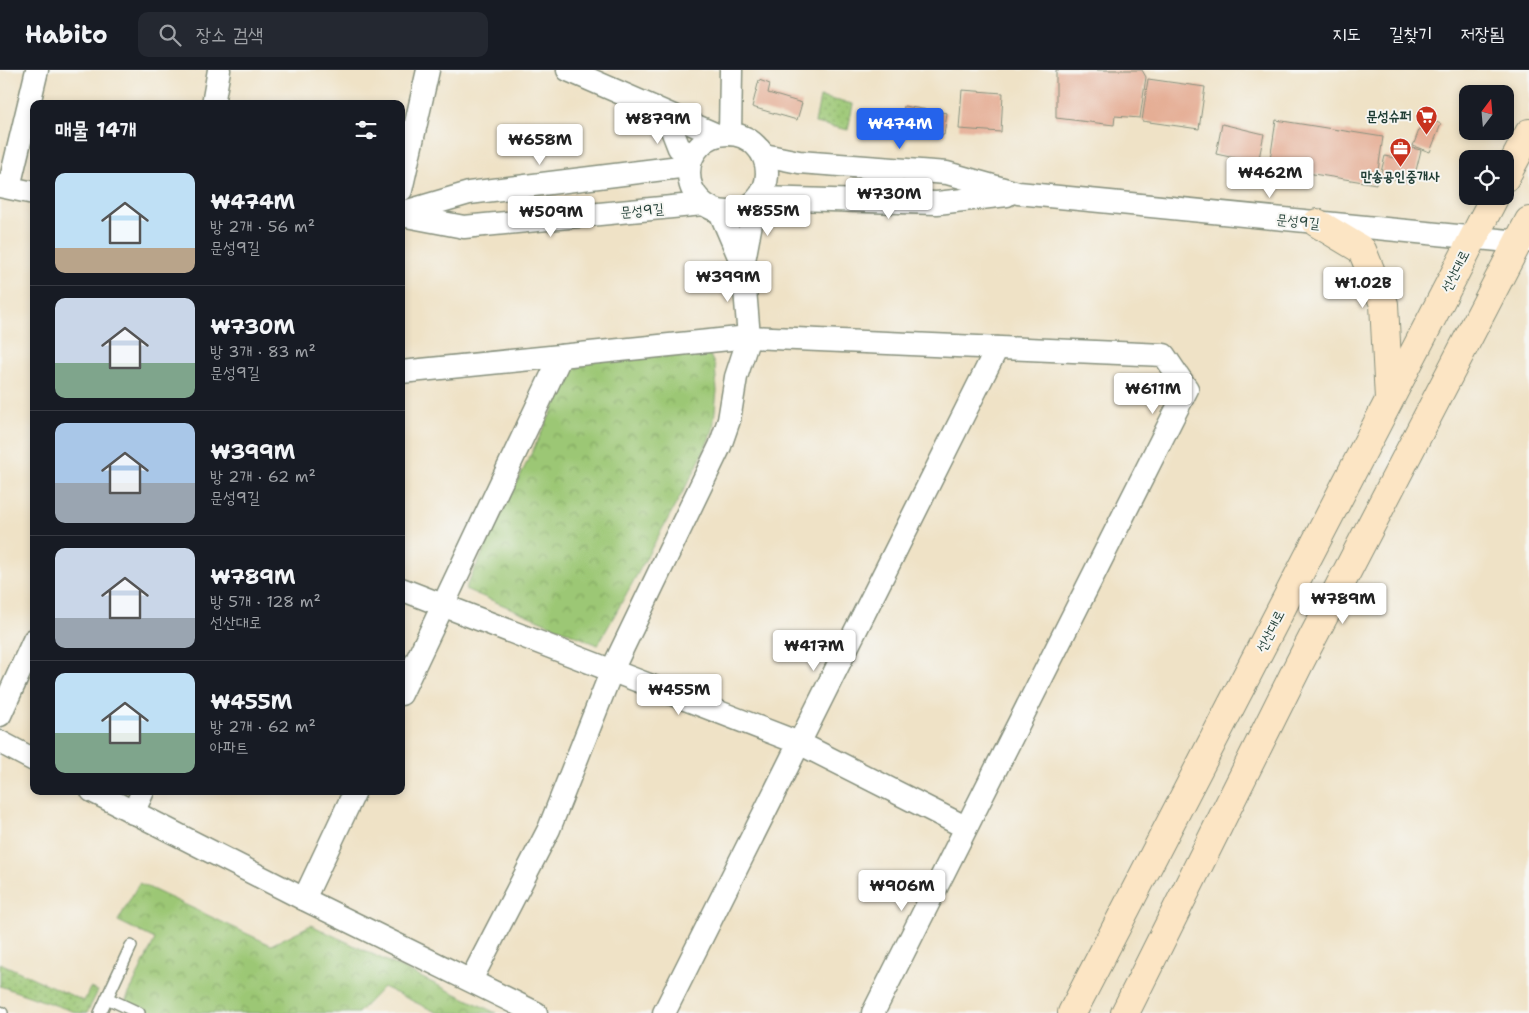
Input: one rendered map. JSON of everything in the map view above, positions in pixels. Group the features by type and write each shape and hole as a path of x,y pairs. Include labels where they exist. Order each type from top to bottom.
{"main road":[{"path":"1514,161 1529,132"},
{"name":"선산대로","path":"1072,1013 1390,402 1490,205"},
{"path":"1317,223 1362,250 1384,304 1390,402"},
{"path":"1125,1013 1300,662 1526,238"}],"street":[{"path":"30,192 4,187 37,70"},
{"path":"214,100 219,70"},
{"path":"405,172 428,70"},
{"path":"471,980 549,829 612,670 720,446 729,420 736,376 749,337 743,266 757,200 765,187 767,174 766,162 760,150 752,142 723,134 568,70"},
{"path":"723,134 731,70"},
{"path":"644,102 664,118 679,148 690,161"},
{"path":"723,134 698,146 690,161 691,188 712,208 743,266"},
{"name":"문성9길","path":"760,150 764,155 799,162 947,173 1018,193 1472,238 1526,238"},
{"path":"405,213 469,193 690,161"},
{"name":"문성9길","path":"757,200 937,203 1018,193"},
{"path":"712,208 742,210 757,200"},
{"name":"문성9길","path":"405,215 464,227 712,208"},
{"path":"405,372 749,337 1164,356 1187,389 873,1013"},
{"path":"664,1013 997,348"},
{"path":"405,686 561,356"},
{"path":"405,590 799,743 965,828"},
{"path":"0,715 30,649"},
{"path":"0,742 30,758"},
{"path":"99,795 304,899 536,1013"},
{"path":"133,813 141,795"},
{"path":"304,899 353,795"}],"lane":[{"path":"100,1013 131,946"},
{"path":"107,998 139,1013"}],"green space":[{"path":"820,97 853,104 848,130 815,123"},
{"path":"708,351 715,366 717,391 713,430 696,468 598,645 465,589 578,358"},
{"path":"139,883 271,945 311,925 496,1013 438,1013 383,987 358,1013 147,1013 125,1002 155,939 118,921"},
{"path":"0,963 84,1001 90,988 98,991 87,1013 78,1013 0,986"}],"building":[{"path":"1056,70 1142,70 1146,77 1140,118 1115,116 1114,125 1056,118"},
{"path":"1148,79 1205,87 1199,129 1142,121"},
{"path":"759,80 770,84 768,93 802,103 797,120 752,107"},
{"path":"962,90 1003,93 1001,132 959,129"},
{"path":"904,106 947,113 944,135 901,127"},
{"name":"문성슈퍼","path":"1424,117 1441,124 1430,152 1413,146"},
{"path":"1276,120 1383,137 1376,184 1288,170 1289,163 1270,160"},
{"path":"1222,124 1264,134 1258,163 1216,154"},
{"name":"만송공인중개사","path":"1402,146 1421,150 1413,183 1380,176 1385,156 1399,159"}],"place":[{"name":"문성슈퍼","path":"1427,135"},
{"name":"만송공인중개사","path":"1400,167"}]}
